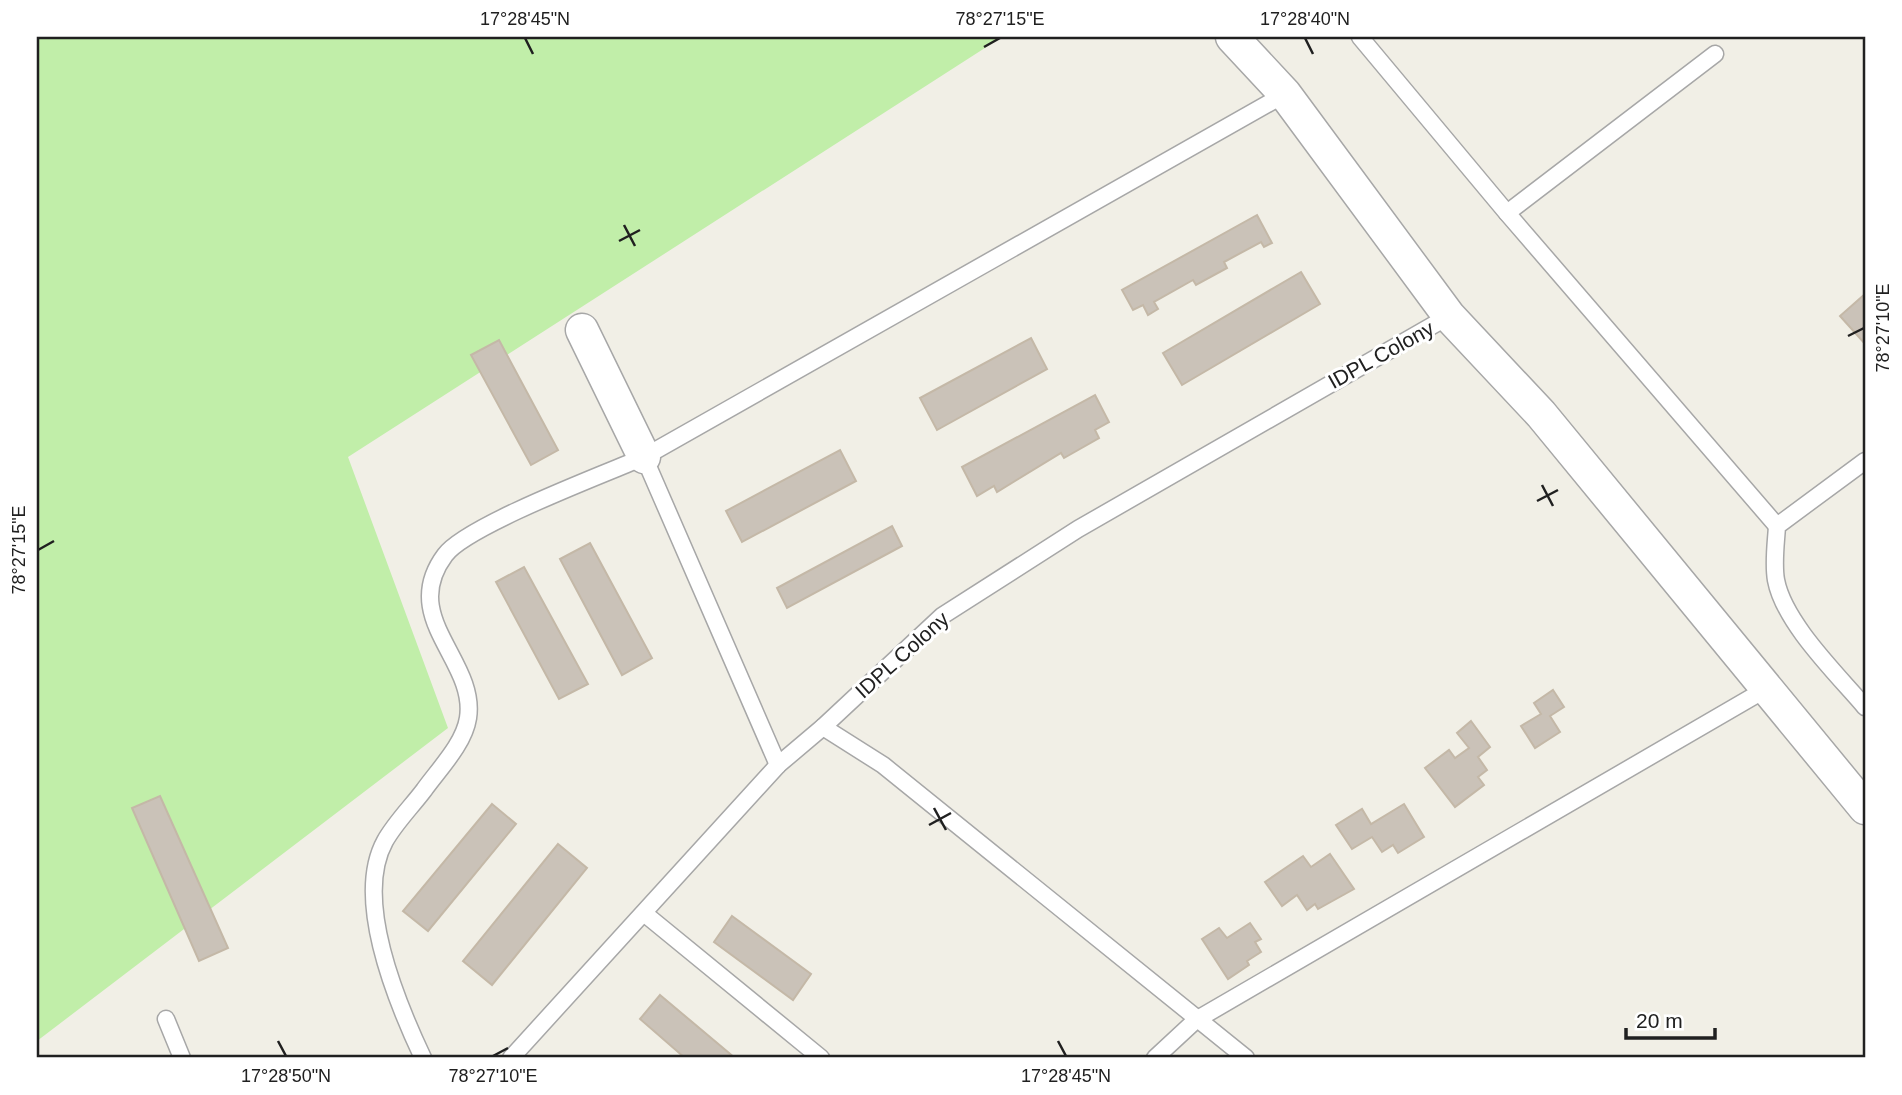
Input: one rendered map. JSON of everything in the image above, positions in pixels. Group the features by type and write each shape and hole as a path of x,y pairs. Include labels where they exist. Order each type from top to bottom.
{"street":[{"path":"1232,37 1285,94 1449,316 1541,414 1865,808"},
{"path":"582,330 644,457"}],"lane":[{"path":"1360,37 1507,213 1777,526 1776,580 1788,611 1865,707"},
{"path":"1507,213 1715,54"},
{"path":"423,1058 386,958 374,913 373,890 375,869 385,841 457,745 468,719 468,695 458,669 443,645 430,606 434,577 445,554 474,532 644,457 1285,94"},
{"name":"IDPL Colony","path":"511,1058 778,765 823,727 942,616 1078,529 1449,316"},
{"path":"644,457 778,765"},
{"path":"1777,526 1865,461"},
{"path":"1156,1058 1196,1020 1766,689"},
{"path":"823,727 892,772 1246,1058"},
{"path":"645,914 821,1058"},
{"path":"166,1019 182,1058"}],"green space":[{"path":"37,37 1002,37 348,457 448,728 37,1041"}],"building":[{"path":"1257,215 1272,243 1264,247 1261,242 1224,262 1227,268 1196,285 1193,280 1154,302 1158,309 1148,315 1143,305 1133,310 1122,290"},
{"path":"1301,272 1320,304 1182,385 1163,353"},
{"path":"1865,294 1865,344 1840,316"},
{"path":"1031,338 1047,369 937,430 920,398"},
{"path":"499,340 558,450 531,465 471,355"},
{"path":"1095,395 1109,422 1095,430 1099,438 1064,458 1061,453 997,492 994,486 977,496 962,467"},
{"path":"840,450 856,481 742,542 726,511"},
{"path":"892,526 902,546 787,608 777,588"},
{"path":"590,543 652,658 622,675 560,559"},
{"path":"524,567 588,684 559,699 496,582"},
{"path":"1553,690 1564,707 1550,716 1560,732 1535,748 1521,726 1541,714 1534,703"},
{"path":"1471,721 1490,747 1478,757 1487,770 1478,777 1484,785 1455,807 1425,768 1449,750 1455,758 1469,748 1457,733"},
{"path":"160,796 228,948 199,961 132,808"},
{"path":"492,804 516,824 428,931 403,911"},
{"path":"1404,804 1424,837 1398,853 1393,845 1382,852 1372,837 1352,849 1336,825 1362,809 1371,824"},
{"path":"558,844 587,868 492,985 463,961"},
{"path":"1330,854 1354,889 1318,909 1315,904 1307,910 1297,895 1282,906 1265,882 1303,856 1311,867"},
{"path":"732,916 811,974 793,1000 714,942"},
{"path":"1250,923 1261,939 1255,942 1261,952 1247,961 1249,965 1228,979 1202,939 1219,928 1227,938"},
{"path":"660,995 735,1058 685,1058 640,1019"}]}
